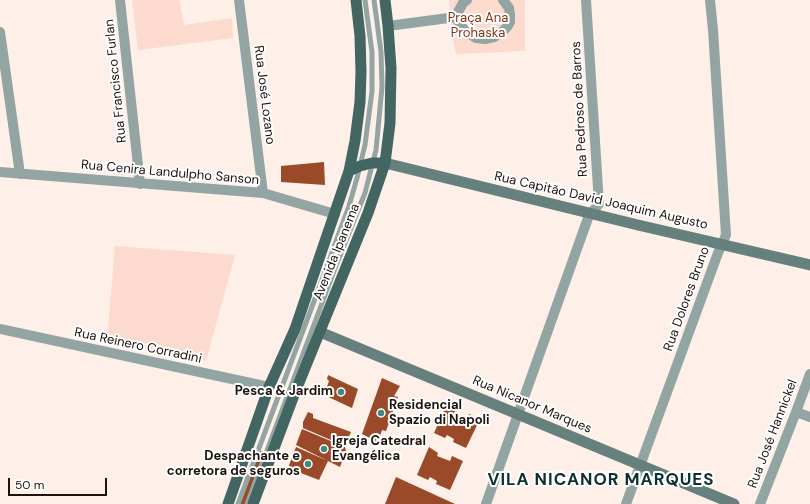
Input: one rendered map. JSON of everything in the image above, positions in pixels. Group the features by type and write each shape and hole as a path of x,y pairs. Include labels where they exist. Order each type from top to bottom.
{"main road":[{"name":"Avenida Ipanema","path":"228,504 270,387 295,329 349,171 355,141 360,102 360,36 356,0"},
{"name":"Avenida Ipanema","path":"254,504 294,395 368,213 385,163 390,115 391,68 385,0"},
{"path":"349,171 372,163 385,163"},
{"name":"Rua Capitão David Joaquim Augusto","path":"385,163 810,265"},
{"name":"Rua Nicanor Marques","path":"320,332 734,504"}],"street":[{"name":"Rua Francisco Furlan","path":"120,0 140,184"},
{"name":"Rua José Lozano","path":"239,0 263,193"},
{"path":"456,17 463,3 467,0"},
{"path":"456,17 460,25 476,38 485,39 494,37 502,32 510,22 509,8 503,0"},
{"name":"Rua Pedroso de Barros","path":"486,504 588,218 590,213 599,204 586,0"},
{"name":"Rua Dolores Bruno","path":"626,504 726,235 710,0"},
{"path":"388,26 456,17"},
{"path":"0,32 20,174"},
{"name":"Rua Cenira Landulpho Sanson","path":"0,172 263,193 335,214"},
{"name":"Rua Reinero Corradini","path":"0,329 270,387"},
{"name":"Rua José Hannickel","path":"760,504 810,374"},
{"path":"796,412 810,417"}],"lane":[{"path":"238,504 349,206 360,166 365,145 372,91 372,52 365,0"},
{"path":"247,504 336,263 365,193 376,150 382,87 381,52 374,0"}],"green space":[{"path":"132,0 179,0 184,25 232,18 233,38 138,50"},
{"name":"Praça Ana Prohaska","path":"449,0 525,0 525,51 456,54 451,30"},
{"path":"115,246 235,255 206,361 107,340"}],"building":[{"path":"324,162 325,185 281,182 281,166"},
{"name":"Pesca & Jardim","path":"328,375 358,389 352,408 324,395 329,381 327,379"},
{"name":"Residencial Spazio di Napoli","path":"382,378 400,386 394,396 398,397 386,431 382,430 378,442 362,434"},
{"name":"Residencial Spazio di Napoli","path":"446,406 455,411 453,415 467,419 469,414 480,419 466,448 453,442 454,439 447,435 445,438 434,433"},
{"path":"308,412 313,414 313,418 351,432 345,446 303,428 303,422"},
{"name":"Igreja Catedral Evangélica","path":"302,429 345,447 346,451 340,467 296,445"},
{"name":"Despachante e corretora de seguros","path":"296,447 328,461 319,480 288,468"},
{"name":"Residencial Spazio di Napoli","path":"429,447 438,453 437,456 450,461 452,456 463,461 450,490 436,484 437,481 430,477 428,480 417,475"},
{"path":"260,451 264,452 245,504 240,504"},
{"path":"396,477 455,504 385,504"}],"place":[{"name":"Pesca & Jardim","path":"341,392"},
{"name":"Residencial Spazio di Napoli","path":"381,413"},
{"name":"Igreja Catedral Evangélica","path":"324,449"},
{"name":"Despachante e corretora de seguros","path":"308,464"}],"district":[{"name":"VILA NICANOR MARQUES","path":"601,481"}]}
